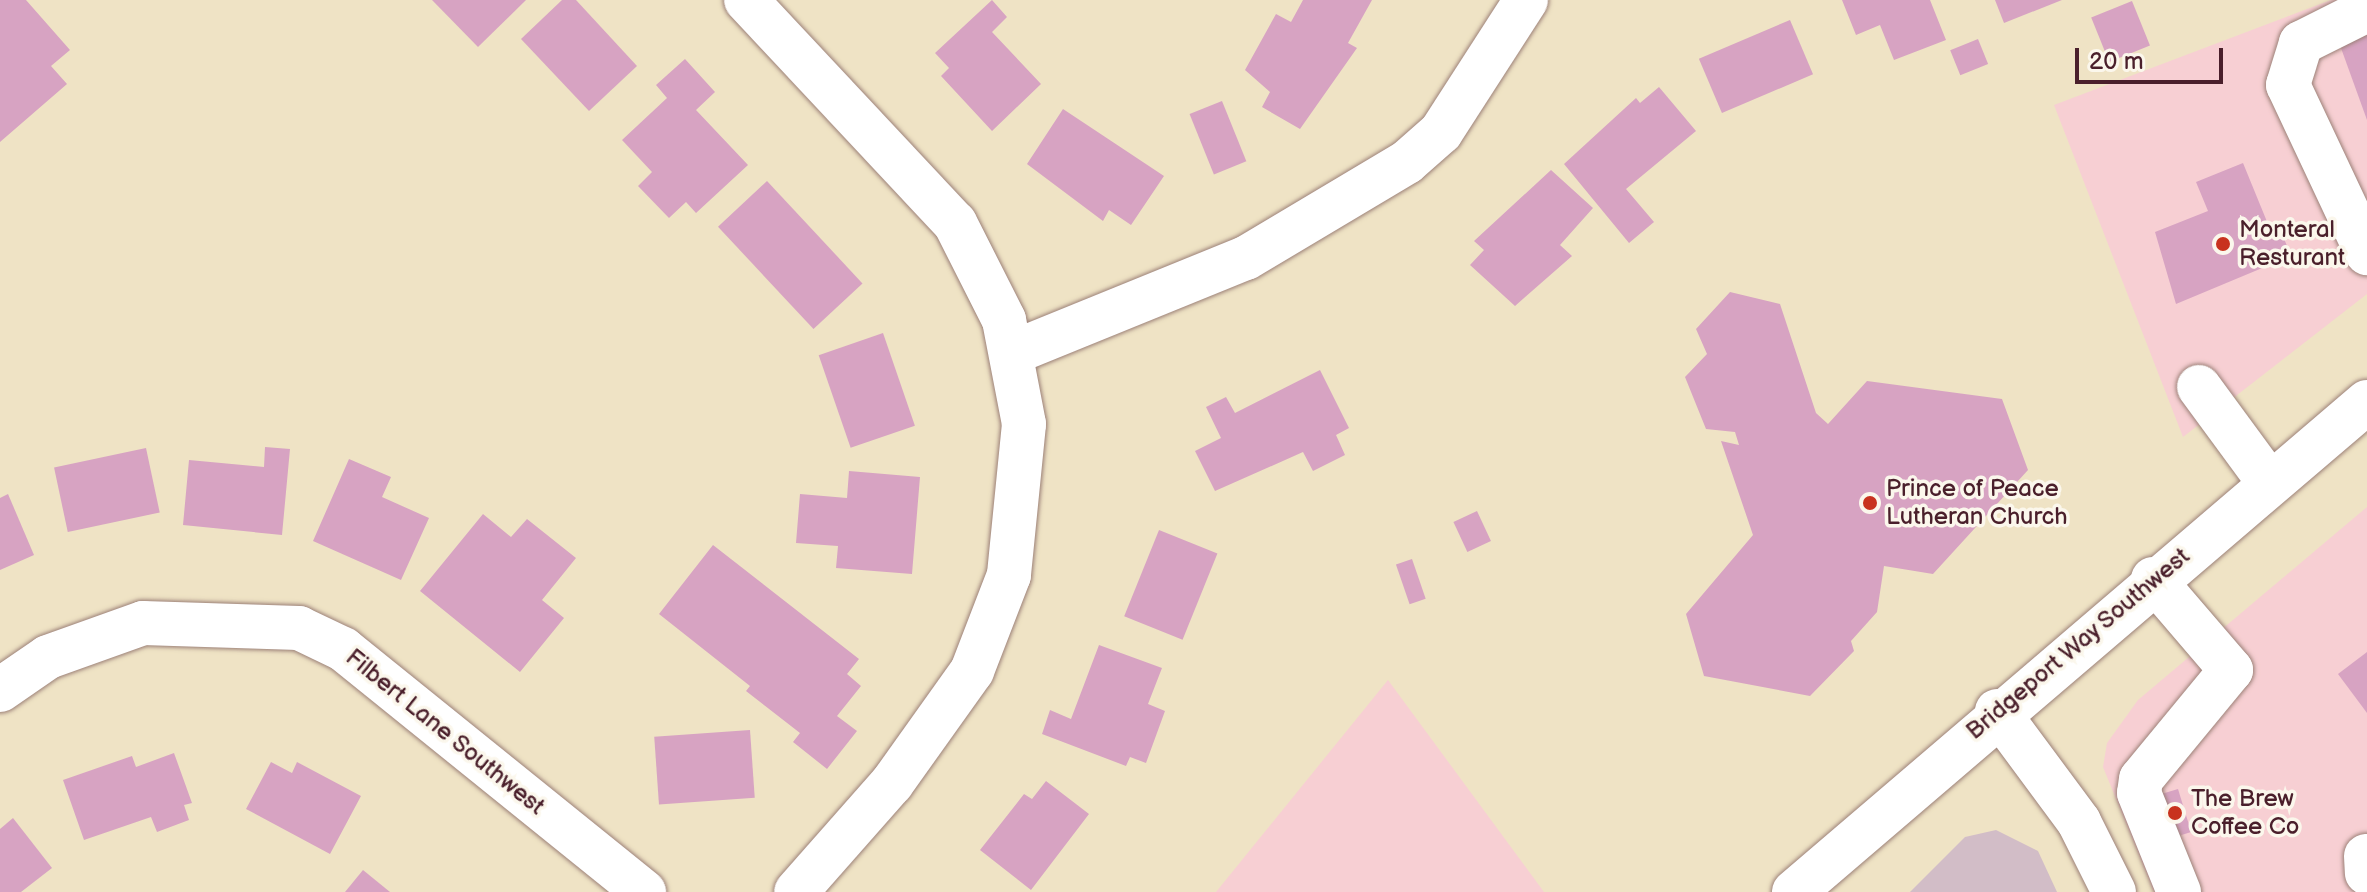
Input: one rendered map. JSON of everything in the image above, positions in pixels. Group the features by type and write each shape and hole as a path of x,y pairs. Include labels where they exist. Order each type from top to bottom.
{"street":[{"path":"746,0 933,192 968,243 1014,352 1025,466 1009,575 993,625 940,722 796,892"},
{"path":"1014,352 1246,258 1407,162 1441,132 1526,0"},
{"path":"2367,10 2301,43 2288,85 2367,253"},
{"path":"2199,387 2268,481"},
{"name":"Bridgeport Way Southwest","path":"1794,892 1997,711 2268,481 2366,404"},
{"path":"2153,579 2231,670 2148,764 2139,793 2179,892"},
{"name":"Filbert Lane Southwest","path":"0,690 48,657 143,623 299,628 343,649 644,892"},
{"path":"1997,711 2079,822 2114,892"}],"shaded area":[{"path":"2331,0 2367,0 2367,294 2183,437 2054,105"},
{"path":"2367,507 2367,892 2154,892 2103,767 2107,743 2138,700"},
{"path":"1388,680 1544,892 1216,892"},
{"path":"1996,830 2038,851 2057,892 1910,892 1965,837"}],"building":[{"path":"0,0 26,0 70,50 51,66 67,84 0,142"},
{"path":"432,0 526,0 478,47"},
{"path":"562,0 576,0 637,66 589,111 521,39"},
{"path":"992,0 1007,17 992,32 1041,84 992,131 941,76 949,68 935,53"},
{"path":"1303,0 1372,0 1348,43 1357,48 1300,129 1262,107 1270,92 1245,70 1276,14 1291,22"},
{"path":"1842,0 1930,0 1946,40 1894,60 1880,25 1856,35"},
{"path":"1995,0 2062,0 2004,23"},
{"path":"2132,1 2150,46 2109,62 2091,17"},
{"path":"1790,20 1813,74 1722,113 1699,59"},
{"path":"2367,26 2367,120 2337,37"},
{"path":"1978,39 1988,64 1960,75 1950,50"},
{"path":"685,59 715,92 696,110 748,165 696,213 686,202 669,218 638,186 652,172 622,140 667,98 656,85"},
{"path":"1659,87 1696,131 1626,189 1654,222 1629,243 1564,164 1636,98 1640,103"},
{"path":"1222,101 1246,161 1214,174 1190,114"},
{"path":"1063,109 1164,176 1131,225 1109,210 1103,221 1027,164"},
{"name":"Monteral Resturant","path":"2243,163 2270,229 2279,226 2291,256 2176,304 2155,232 2208,211 2196,182"},
{"path":"1551,170 1593,208 1560,245 1572,256 1515,306 1470,265 1484,250 1474,241"},
{"path":"767,181 862,283 813,329 718,227"},
{"name":"Prince of Peace Lutheran Church","path":"1730,292 1780,304 1816,413 1828,424 1867,381 2002,399 2028,470 1933,574 1884,566 1877,612 1851,641 1854,651 1810,696 1704,676 1686,614 1753,535 1721,441 1739,445 1735,432 1706,429 1685,377 1707,354 1696,329"},
{"path":"883,333 915,426 851,448 819,355"},
{"path":"1320,370 1349,428 1336,435 1345,455 1313,471 1303,452 1215,491 1195,451 1221,438 1206,407 1226,397 1235,413"},
{"path":"265,447 290,449 282,535 183,525 189,460 264,467"},
{"path":"146,448 160,513 68,532 54,468"},
{"path":"349,459 391,477 382,497 429,518 401,580 313,541"},
{"path":"849,471 920,477 912,574 836,568 838,546 796,543 800,494 847,498"},
{"path":"8,494 34,555 0,570 0,498"},
{"path":"1477,511 1491,541 1467,552 1453,522"},
{"path":"483,514 511,537 527,519 576,558 542,600 564,618 520,672 420,591"},
{"path":"1159,530 1217,554 1183,640 1124,616"},
{"path":"713,545 859,659 847,674 861,686 837,716 857,731 827,769 793,742 800,733 746,691 750,686 659,614"},
{"path":"1412,559 1426,599 1410,604 1396,565"},
{"path":"1099,645 1162,668 1148,704 1165,711 1146,763 1130,757 1126,766 1042,734 1050,710 1071,719"},
{"path":"2367,652 2367,713 2338,674"},
{"path":"750,730 755,798 659,805 654,737"},
{"path":"174,753 192,803 184,805 189,820 157,832 151,817 84,840 63,780 132,756 136,767"},
{"path":"271,762 292,773 297,762 361,796 330,854 246,809"},
{"path":"1046,781 1089,814 1031,890 980,850 1024,794 1032,799"},
{"name":"The Brew Coffee Co","path":"2178,789 2191,832 2172,838 2159,795"},
{"path":"13,818 52,868 21,892 0,892 0,829"},
{"path":"363,870 390,892 345,892"}],"place":[{"name":"Monteral Resturant","path":"2223,244"},
{"name":"Prince of Peace Lutheran Church","path":"1870,503"},
{"name":"The Brew Coffee Co","path":"2175,813"}]}
